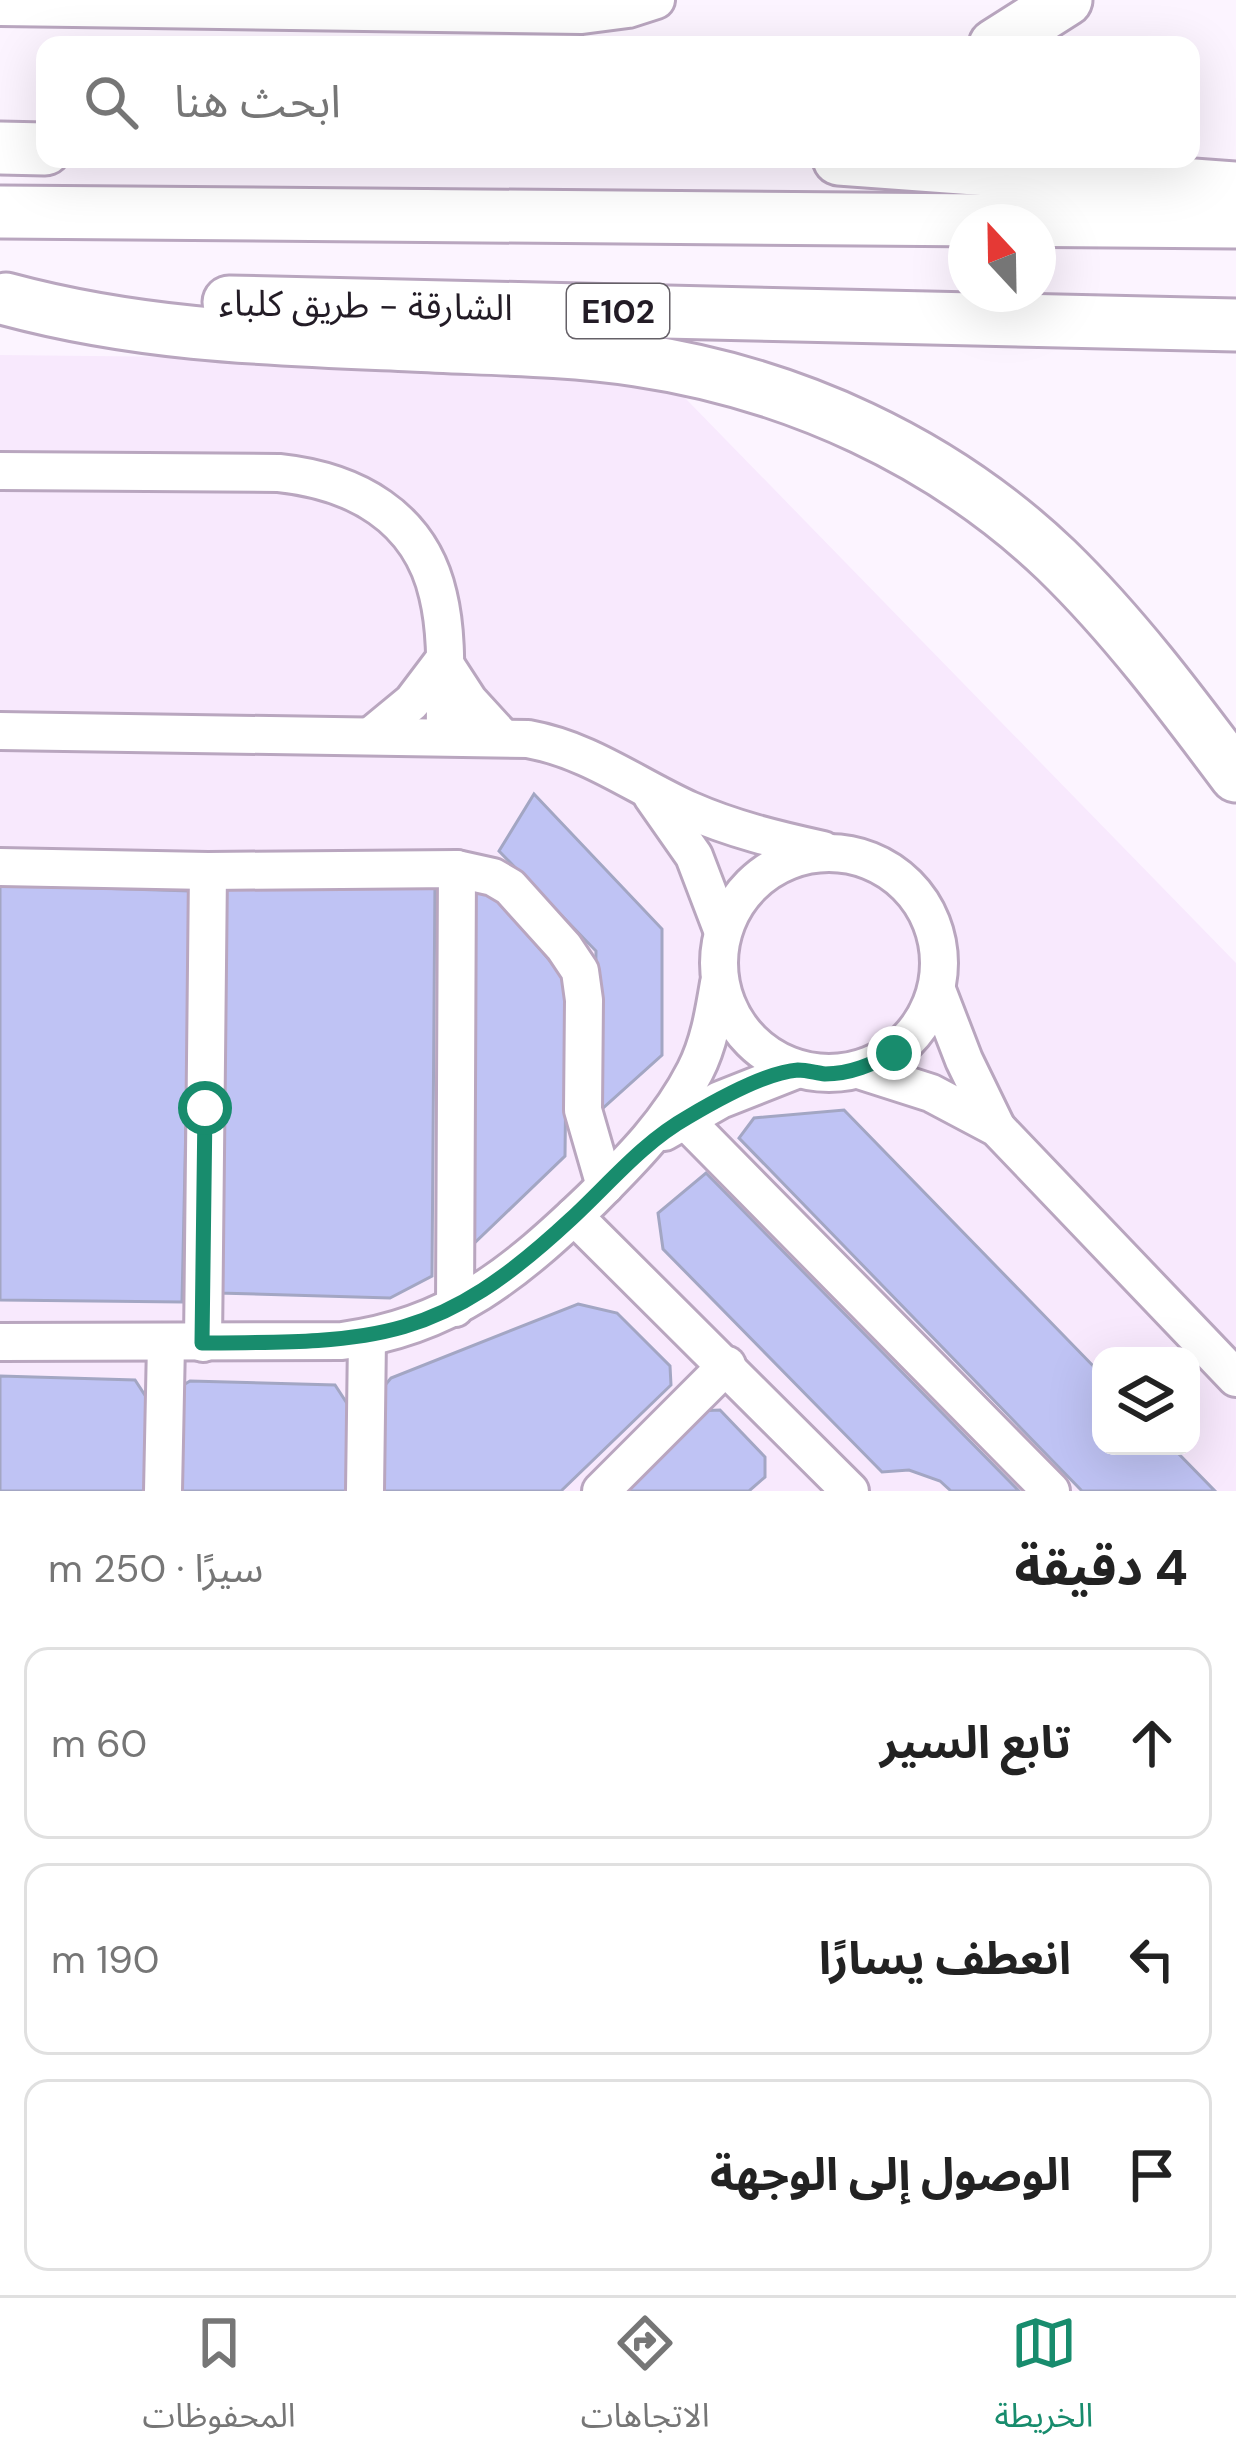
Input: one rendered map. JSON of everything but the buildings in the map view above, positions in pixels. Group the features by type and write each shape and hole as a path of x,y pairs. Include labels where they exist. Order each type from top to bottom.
{"highway":[{"path":"1009,36 1066,0"},
{"path":"0,148 36,149"},
{"path":"1005,168 1236,188"},
{"path":"0,212 1236,222"},
{"path":"3,299 101,322 181,334 637,360 790,396 930,464 994,508 1054,559 1108,615 1236,776"},
{"name":"الشارقة - طريق كلباء","path":"3,299 1236,326"}],"street":[{"path":"0,7 582,14 628,9 656,0"},
{"path":"0,470 279,473 322,478 363,494 397,520 423,555 438,595 445,736"},
{"path":"371,735 412,702 443,661"},
{"path":"443,661 469,701 502,737"},
{"path":"0,731 542,741 580,752 731,826 857,856 889,870 915,892 932,922 940,955 938,990 921,1025 894,1053 859,1070 827,1074 796,1070 768,1056 746,1036 719,983"},
{"path":"646,788 694,856 723,932 712,1026 698,1067 652,1140"},
{"path":"723,932 738,902 760,878 823,850"},
{"path":"0,867 208,872 457,869 494,877 510,887 565,947 580,971 583,1110 605,1186"},
{"path":"455,1308 457,869"},
{"path":"202,1343 208,872"},
{"path":"938,990 964,1060 997,1128 1236,1378"},
{"path":"0,1342 367,1338 455,1308 492,1287 652,1140 720,1100 796,1070"},
{"path":"859,1070 931,1094 997,1128"},
{"path":"684,1119 1052,1491"},
{"path":"574,1216 850,1491"},
{"path":"364,1491 367,1338"},
{"path":"163,1491 166,1343"},
{"path":"601,1491 727,1365"}],"shaded area":[{"path":"0,355 650,362 1236,963 1236,1491 0,1491"}],"route":[{"path":"205,1108 202,1343 342,1341 428,1320 492,1287 652,1140 720,1100 796,1070 827,1074 859,1070 894,1053"}]}
